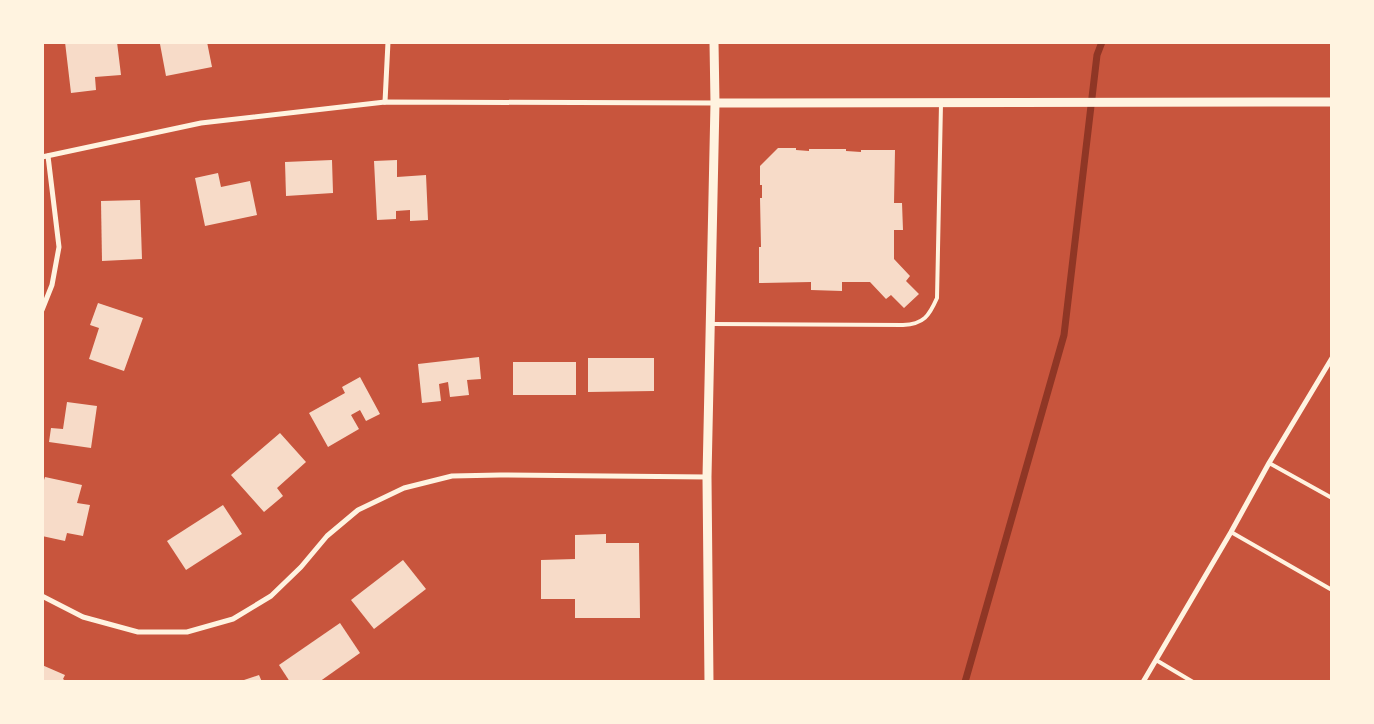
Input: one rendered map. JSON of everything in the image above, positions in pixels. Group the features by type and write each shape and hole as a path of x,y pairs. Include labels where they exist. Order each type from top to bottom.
{"street":[{"path":"385,102 388,42"},
{"path":"709,682 707,477 715,103 714,42"},
{"path":"42,310 52,285 59,247 45,157 201,123 385,102 1332,102"},
{"path":"1143,682 1269,463 1332,358"},
{"path":"42,596 83,617 138,632 188,632 233,619 271,596 301,567 327,536 358,510 404,488 452,476 500,474 707,477"}],"lane":[{"path":"710,324 903,325 915,324 926,318 937,298 942,102"},
{"path":"1269,463 1332,498"},
{"path":"1231,532 1332,590"},
{"path":"1156,660 1193,682"}],"building":[{"path":"65,42 117,42 121,75 95,77 96,90 71,93"},
{"path":"168,42 207,42 212,67 166,76 160,44"},
{"path":"778,148 796,148 796,150 809,151 809,149 846,149 846,151 861,152 861,150 895,150 894,203 902,203 903,230 894,230 894,259 910,276 906,281 919,294 904,308 891,295 886,299 870,282 842,282 842,291 811,290 811,282 759,283 759,247 761,247 760,198 762,198 760,166"},
{"path":"332,160 333,193 286,196 285,162"},
{"path":"397,160 397,177 426,175 428,220 410,221 410,210 396,211 396,219 377,220 374,161"},
{"path":"218,173 221,187 250,181 257,215 205,226 195,178"},
{"path":"140,200 142,259 102,261 101,201"},
{"path":"98,303 143,318 124,371 89,359 99,328 90,325"},
{"path":"479,357 481,379 467,380 469,395 450,397 448,382 439,384 441,401 422,403 418,364"},
{"path":"588,358 654,358 654,391 588,392"},
{"path":"513,362 576,362 576,395 513,395"},
{"path":"360,377 380,414 366,421 360,410 351,415 359,429 328,447 309,413 345,393 342,387"},
{"path":"67,402 97,406 91,448 49,442 51,428 63,429"},
{"path":"280,433 306,462 277,488 283,496 264,512 231,475"},
{"path":"45,477 82,485 77,503 90,505 83,536 67,533 65,541 42,536 42,486"},
{"path":"223,505 242,534 186,570 167,541"},
{"path":"606,534 606,543 639,543 640,618 575,618 575,599 541,599 541,560 575,559 575,535"},
{"path":"403,560 426,589 374,629 351,600"},
{"path":"340,623 360,653 319,682 290,682 279,665"},
{"path":"42,665 65,675 63,679 67,682 42,682"},
{"path":"259,675 262,682 241,682 241,681"}],"waterway":[{"path":"965,682 1064,335 1097,55 1102,42"}]}
